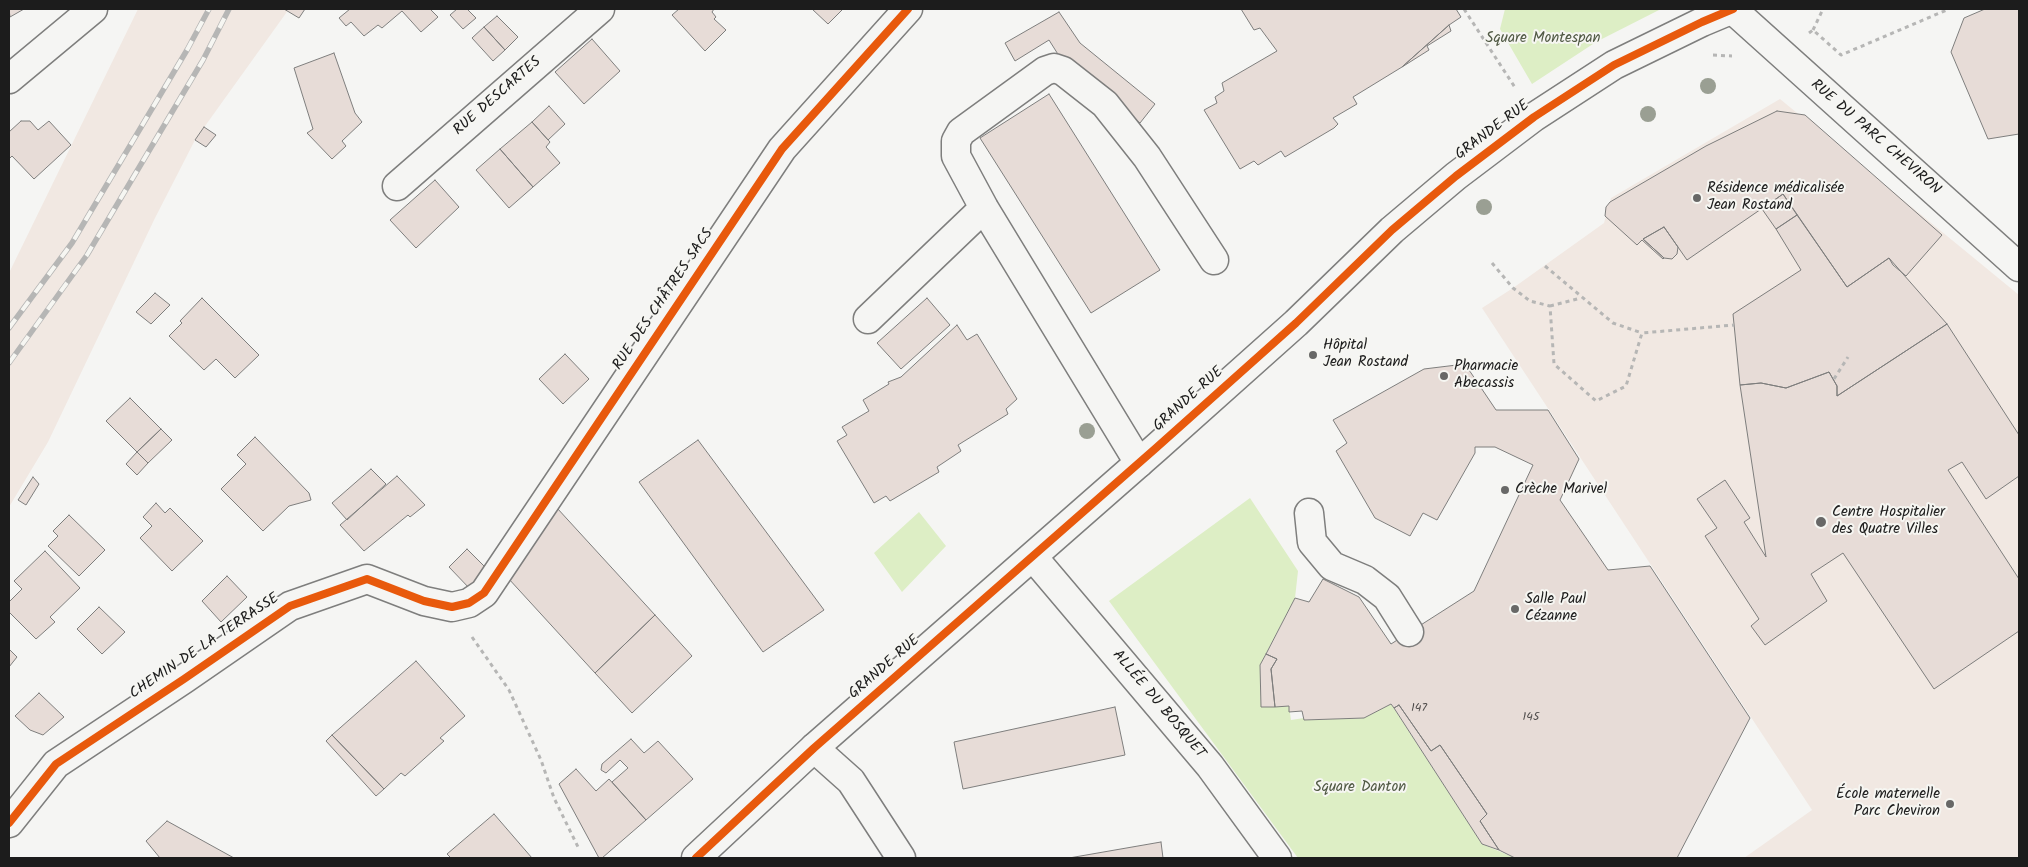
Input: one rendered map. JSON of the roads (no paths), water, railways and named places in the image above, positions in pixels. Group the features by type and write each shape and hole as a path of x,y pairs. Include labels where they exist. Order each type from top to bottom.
{"street":[{"path":"9,79 93,9"},
{"name":"RUE DESCARTES","path":"397,186 600,9"},
{"name":"RUE DES CHÂTRES SACS","path":"452,608 469,603 484,593 782,149 908,9"},
{"name":"GRANDE RUE","path":"696,858 814,748 1139,464 1296,323 1392,230 1456,176 1534,117 1614,65 1732,9"},
{"name":"RUE DU PARC CHEVIRON","path":"1732,9 2019,267"},
{"path":"1139,464 984,208 956,156 956,141 960,132 1045,71 1054,68 1063,71 1105,104 1147,157 1214,260"},
{"path":"868,320 984,208"},
{"path":"1309,513 1312,542 1332,566 1365,580 1387,597 1409,632"},
{"name":"ALLÉE DU BOSQUET","path":"1033,557 1210,766 1277,858"},
{"name":"CHEMIN DE LA TERRASSE","path":"9,823 56,764 290,606 367,579 424,601 452,608"},
{"path":"814,748 851,781 901,858"}],"railway":[{"path":"9,328 72,243 187,50 209,9"},
{"path":"9,363 87,255 203,60 229,9"}],"place":[{"name":"Résidence médicalisée Jean Rostand","path":"1697,198"},
{"name":"Hôpital Jean Rostand","path":"1313,355"},
{"name":"Pharmacie Abecassis","path":"1444,376"},
{"name":"Crèche Marivel","path":"1505,490"},
{"name":"Centre Hospitalier des Quatre Villes","path":"1821,522"},
{"name":"Salle Paul Cézanne","path":"1515,609"},
{"name":"École maternelle Parc Cheviron","path":"1950,804"}],"park label":[{"name":"Square Montespan","path":"1543,39"},
{"name":"Square Danton","path":"1360,788"}]}
